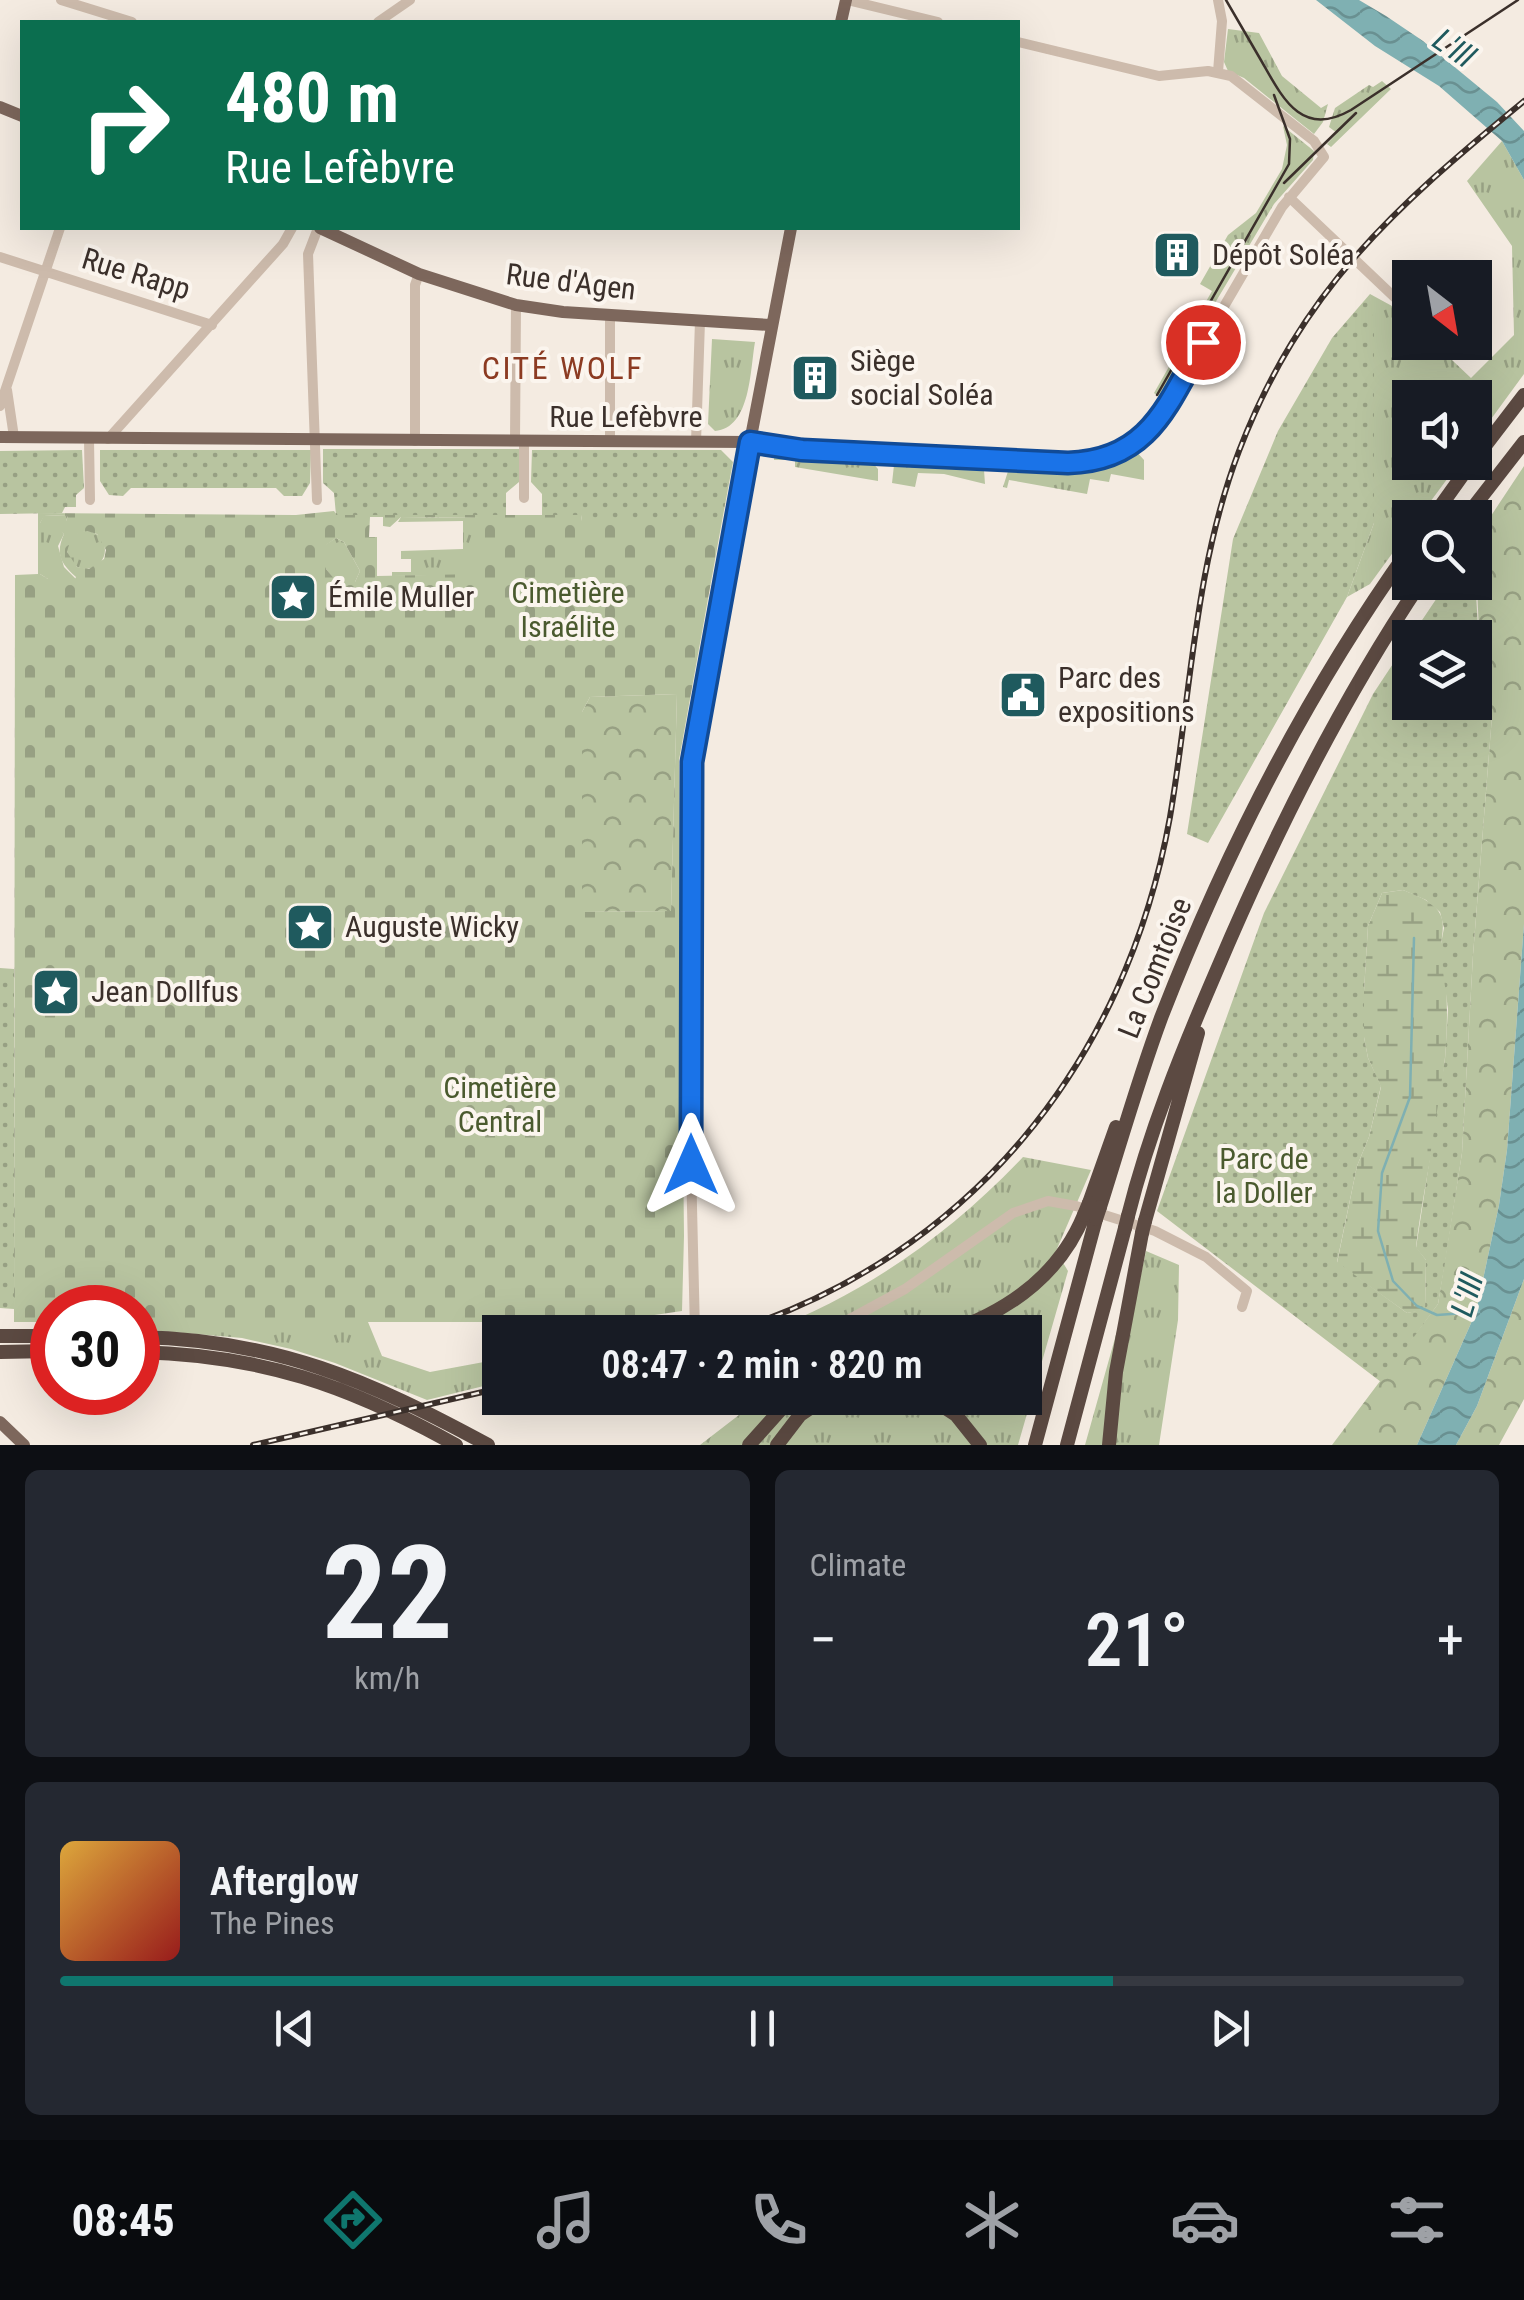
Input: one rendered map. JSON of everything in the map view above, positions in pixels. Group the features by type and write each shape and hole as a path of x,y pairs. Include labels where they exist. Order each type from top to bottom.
{"highway":[{"path":"1492,437 1524,395"},
{"path":"1480,500 1524,442"},
{"name":"La Comtoise","path":"1035,1445 1092,1211 1184,961 1253,807 1332,669 1392,576"},
{"name":"La Comtoise","path":"1067,1445 1126,1222 1164,1102 1203,1002 1240,914 1317,756 1410,600"},
{"path":"1109,1445 1121,1342 1144,1227 1196,1045 1203,1002"},
{"path":"990,1315 1036,1285 1092,1211"},
{"path":"0,1328 30,1335"},
{"path":"0,1336 30,1336"},
{"path":"160,1339 240,1345 311,1362 400,1398 488,1445"},
{"path":"0,1352 30,1351"},
{"path":"160,1354 232,1360 299,1374 367,1399 456,1445"},
{"path":"750,1445 776,1415"},
{"path":"777,1445 801,1415"},
{"path":"956,1415 980,1445"}],"main road":[{"name":"Rue d'Agen","path":"323,230 419,274 516,304 770,325"},
{"path":"750,442 790,230"},
{"name":"Rue Lefèbvre","path":"7,437 750,442"},
{"path":"0,1422 24,1445"}],"street":[{"path":"61,0 123,20"},
{"path":"381,20 410,0"},
{"path":"846,0 930,20"},
{"path":"1020,42 1159,76 1218,72 1222,21 1218,0"},
{"name":"Rue Lefèbvre","path":"750,442 802,450 1068,463 1116,455 1140,441 1156,423 1288,198 1322,162 1322,150 1240,82 1218,72"},
{"path":"1288,198 1392,295"},
{"path":"0,406 59,230"},
{"path":"107,440 283,244 291,230"},
{"path":"317,500 308,254 318,230"},
{"name":"Rue Rapp","path":"0,257 212,325"},
{"path":"415,441 419,274"},
{"path":"516,304 524,498"},
{"path":"610,314 610,442"},
{"path":"696,442 700,321"},
{"path":"7,389 7,437"},
{"path":"89,440 90,500"},
{"path":"695,1315 692,762 750,442"},
{"path":"857,1315 905,1289 1014,1213 1048,1202 1076,1206 1155,1232 1206,1258 1247,1291 1242,1307"}],"green space":[{"path":"1228,29 1259,33 1282,76 1321,108 1328,104 1323,122 1314,134 1244,78 1228,71 1224,62"},
{"path":"1382,81 1391,89 1331,147 1327,144 1337,133 1329,127 1335,108 1369,85 1373,87"},
{"path":"1283,126 1314,151 1313,160 1274,204 1159,397 1154,393 1212,291 1200,284 1228,235 1256,213 1282,169 1287,145"},
{"path":"1502,141 1524,180 1524,374 1492,418 1492,380 1392,380 1392,480 1446,480 1432,500 1392,500 1392,554 1370,584 1347,597 1374,523 1370,294 1392,306 1392,360 1452,360 1471,378 1514,335 1512,246 1467,181"},
{"path":"1370,294 1374,326 1374,523 1347,597 1208,843 1187,834 1233,539 1278,431 1332,338"},
{"path":"712,339 755,342 742,409 736,420 715,431 708,424"},
{"path":"323,449 519,449 519,482 506,493 506,515 336,515 334,493 323,483"},
{"path":"82,450 84,488 76,495 76,507 65,507 62,513 0,514 0,451"},
{"path":"100,450 311,450 310,483 302,496 284,496 276,488 131,488 123,496 109,495 100,481"},
{"path":"532,450 721,450 733,462 722,521 582,521 581,515 542,515 542,494 531,482"},
{"path":"1135,450 1144,460 1144,480 1111,474 1109,482 1090,479 1087,494 1009,480 1007,488 1003,487 1009,468 1103,463"},
{"path":"774,455 870,460 878,469 878,481 795,467 795,460 774,460"},
{"path":"894,465 983,465 989,470 984,470 985,484 944,474 918,473 915,487 892,483"},
{"path":"1524,466 1524,924 1507,1150 1499,1205 1476,1312 1417,1445 1332,1445 1438,1304 1462,1153 1492,720 1492,620 1478,620 1478,600 1492,600 1492,514"},
{"name":"Cimetière Central","path":"334,511 337,515 581,515 582,521 722,521 679,760 682,1311 654,1315 482,1315 482,1322 160,1322 160,1285 30,1285 30,1322 14,1322 15,575 38,574 38,513 296,515","holes":["45,515 68,516 66,521 56,520 56,526 64,534 61,558 75,579 48,579 40,574 40,523","370,517 383,517 383,526 390,527 401,517 479,518 479,574 377,576 377,537 369,537","87,531 97,534 106,550 104,559 89,569 77,567 67,552 73,537","336,538 344,542 360,571 355,582 336,581 326,569 326,545","677,694 671,911 582,912 582,712 590,697"]},
{"path":"44,515 68,516 58,526 64,534 58,546 64,567 76,579 48,579 40,574 40,523"},
{"path":"401,517 479,518 479,575 392,576 392,572 411,572 411,559 401,559 401,551 463,549 463,521 398,522"},
{"path":"86,531 99,537 105,550 99,563 86,569 73,563 67,550 73,537"},
{"path":"292,538 308,545 308,569 297,581 280,581 276,577"},
{"path":"336,538 344,542 360,571 355,582 336,582 326,569 325,545"},
{"name":"Parc de la Doller","path":"1436,600 1476,600 1478,620 1422,620"},
{"name":"Parc de la Doller","path":"1392,665 1392,720 1492,720 1462,1153 1438,1304 1381,1382 1157,1211 1264,913 1373,694","holes":["1403,890 1426,900 1440,912 1444,928 1440,949 1448,1009 1445,1059 1416,1248 1426,1260 1425,1309 1407,1313 1337,1262 1357,1166 1369,1137 1381,1086 1368,1058 1364,1037 1368,926 1382,893"]},
{"path":"677,694 671,911 582,912 582,712 590,697"},
{"path":"1403,890 1430,903 1441,916 1447,1027 1440,1101 1416,1247 1426,1260 1425,1310 1407,1313 1337,1263 1357,1166 1369,1137 1381,1087 1364,1037 1368,926 1382,893"},
{"path":"0,968 14,969 14,1309 0,1308"},
{"path":"1023,1157 1091,1170 1056,1251 1068,1271 1042,1361 1042,1315 805,1315 904,1259 995,1185"},
{"path":"1146,1251 1179,1265 1178,1320 1159,1445 1085,1445 1117,1331 1128,1333"},
{"path":"1524,1279 1524,1399 1499,1445 1456,1445 1477,1406"},
{"path":"160,1322 368,1322 382,1356 430,1372 482,1362 482,1386 427,1400 335,1363 242,1338 160,1331"},
{"path":"739,1415 1027,1415 1018,1445 700,1445"}],"water":[{"name":"L'Ill","path":"1316,0 1359,0 1423,41 1497,102 1524,131 1524,180 1502,141 1439,86 1375,46"},
{"name":"L'Ill","path":"1524,924 1524,1279 1477,1406 1456,1445 1417,1445 1476,1312 1499,1205 1507,1150"}],"waterway":[{"path":"1414,938 1410,1097 1382,1173 1378,1231 1393,1281 1417,1306 1437,1315 1479,1312"}],"tram line":[{"path":"1226,0 1286,101 1307,117 1319,120 1351,110 1518,0"},
{"path":"1157,395 1289,164 1290,139 1274,95"},
{"path":"1284,183 1356,113"}],"railway":[{"path":"773,1315 816,1298 894,1254 963,1200 1024,1138 1075,1068 1116,990 1148,906 1170,817 1212,541 1239,451 1264,394 1322,297 1356,255 1434,178 1524,101"},
{"path":"253,1445 482,1392"}],"place":[{"name":"Dépôt Soléa","path":"1177,255"},
{"name":"Siège social Soléa","path":"815,378"},
{"name":"Émile Muller","path":"293,597"},
{"name":"Parc des expositions","path":"1023,695"},
{"name":"Auguste Wicky","path":"310,927"},
{"name":"Jean Dollfus","path":"56,992"}],"district":[{"name":"CITÉ WOLF","path":"563,368"}],"route":[{"path":"691,1165 692,762 750,442 802,450 1094,461 1116,455 1140,441 1156,423 1203,342"}],"park label":[{"name":"Cimetière Israélite","path":"568,610"}]}
